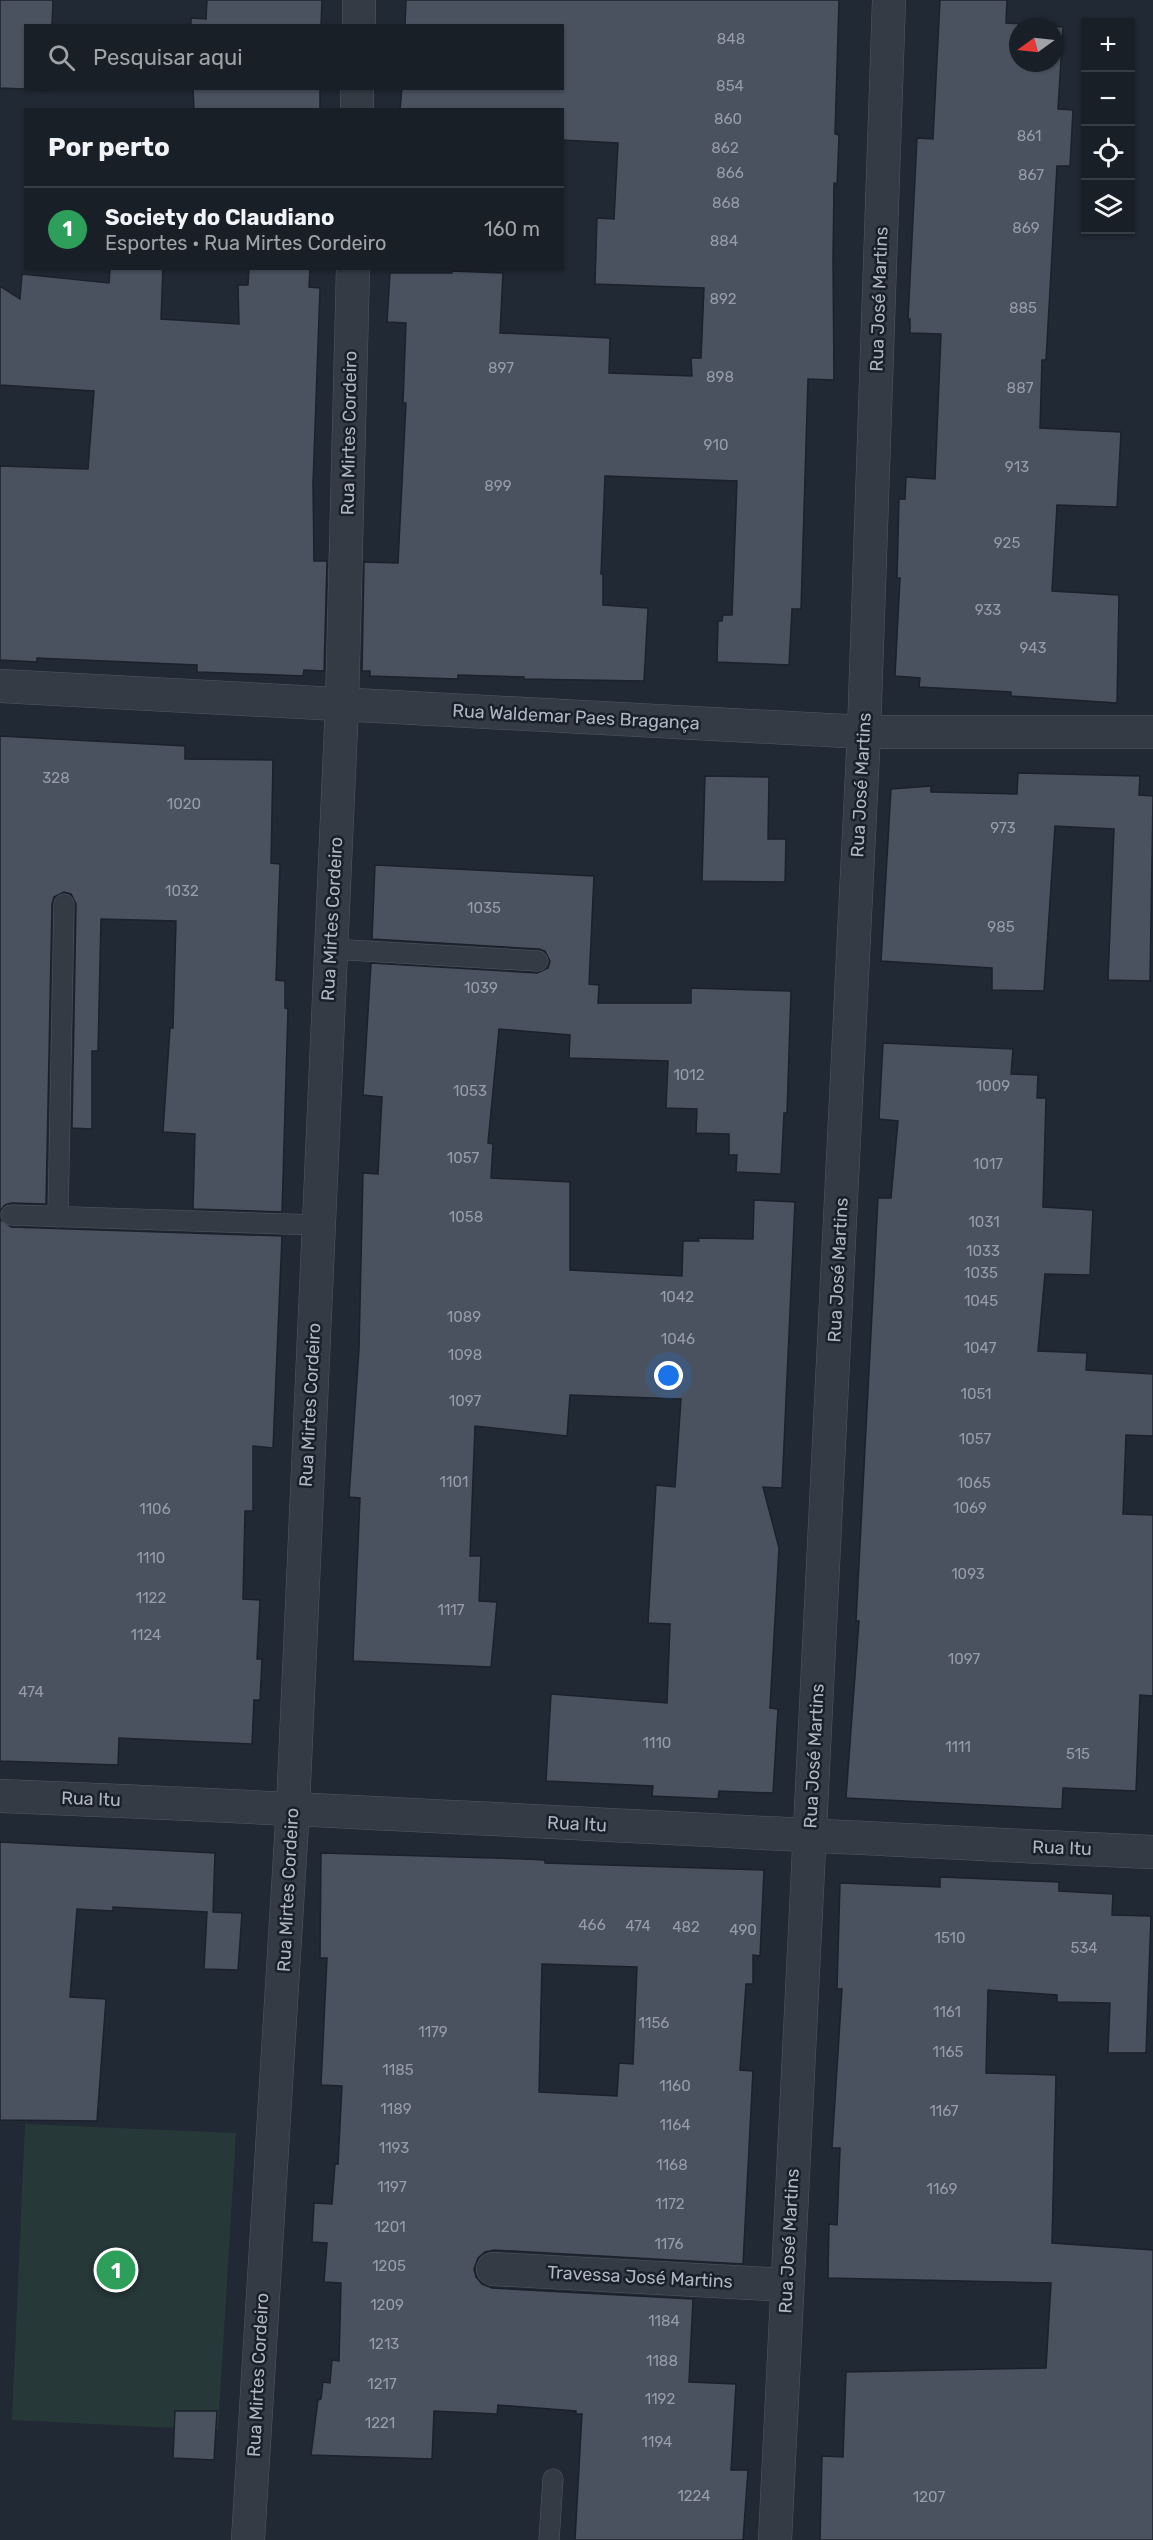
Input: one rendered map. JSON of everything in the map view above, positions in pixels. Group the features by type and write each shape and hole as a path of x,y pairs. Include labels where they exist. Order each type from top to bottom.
{"street":[{"path":"359,0 359,24"},
{"name":"Rua José Martins","path":"775,2540 864,732 889,0"},
{"path":"357,90 357,108"},
{"name":"Rua Mirtes Cordeiro","path":"248,2540 293,1807 342,705 353,270"},
{"name":"Rua Waldemar Paes Bragança","path":"0,686 864,732 1153,732"},
{"name":"Rua Itu","path":"0,1796 293,1807 810,1837 1153,1852"},
{"name":"Travessa José Martins","path":"493,2269 786,2285"}],"lane":[{"path":"58,1217 64,904"},
{"path":"331,949 538,960"},
{"path":"11,1215 318,1225"},
{"path":"549,2540 553,2479"}],"shaded area":[{"path":"25,2124 236,2133 218,2430 12,2420"}],"building":[{"path":"0,0 53,0 52,24 24,24 24,89 0,88"},
{"path":"207,0 322,0 321,24 191,24 191,18 206,19"},
{"path":"406,0 839,0 835,134 839,135 837,184 834,183 834,380 808,379 801,609 792,609 789,665 717,662 718,621 722,621 723,615 732,615 737,481 605,476 601,574 603,574 603,605 648,608 644,681 524,679 524,677 458,675 458,679 370,676 370,671 362,671 364,562 398,563 406,403 403,403 406,323 387,322 390,273 452,273 452,271 503,273 500,333 610,338 609,373 692,376 691,358 701,358 704,288 595,284 597,218 614,219 618,143 564,140 564,108 400,108 402,90 564,90 564,24 405,24"},
{"path":"940,0 1007,0 1009,72 1060,72 1058,109 1073,110 1070,166 1057,166 1046,360 1042,360 1040,428 1121,432 1117,507 1057,505 1052,591 1119,595 1117,703 1011,696 1011,692 919,687 920,678 895,676 900,578 897,578 899,499 905,499 906,477 935,479 941,334 910,333 910,319 908,320 917,138 933,139"},
{"path":"193,90 320,90 320,108 194,108"},
{"path":"110,270 163,270 161,319 239,324 238,285 248,285 249,270 310,270 309,287 320,288 313,484 314,561 327,561 324,671 304,670 303,676 197,672 197,665 37,658 37,662 0,660 0,466 88,469 94,391 0,385 0,286 20,299 22,274 109,283"},
{"path":"0,736 185,746 185,759 273,760 271,863 280,864 276,980 285,981 285,1008 288,1009 282,1212 193,1209 195,1134 163,1132 170,1028 173,1028 176,921 101,919 98,1051 92,1051 92,1129 72,1128 76,904 71,894 64,892 54,897 52,904 46,1204 11,1203 5,1205 0,1211"},
{"path":"1018,773 1140,776 1139,795 1153,796 1150,981 1108,980 1114,829 1055,826 1044,991 992,990 992,968 881,961 891,789 931,786 931,792 1017,794"},
{"path":"705,776 769,777 768,839 786,839 785,882 702,881"},
{"path":"375,865 594,876 589,984 599,985 598,1003 691,1003 691,988 791,991 787,1113 784,1113 781,1174 736,1172 737,1155 729,1155 729,1134 696,1133 697,1109 666,1108 668,1061 569,1058 570,1035 499,1029 488,1143 493,1144 491,1178 570,1182 570,1270 682,1276 683,1241 699,1241 698,1238 753,1239 754,1200 795,1202 782,1488 763,1487 779,1548 770,1708 778,1709 773,1793 719,1791 718,1799 652,1796 653,1786 546,1781 551,1694 667,1703 670,1624 648,1623 656,1485 675,1487 681,1399 570,1395 567,1436 475,1426 470,1556 481,1556 479,1601 497,1602 491,1667 353,1661 360,1498 349,1497 359,1349 363,1173 378,1174 382,1097 363,1095 371,963 537,973 548,968 550,961 545,951 539,949 372,939"},
{"path":"883,1043 1013,1049 1011,1074 1038,1075 1037,1098 1046,1098 1043,1207 1093,1210 1090,1275 1045,1274 1038,1351 1087,1353 1086,1370 1153,1374 1153,1436 1126,1435 1123,1514 1153,1515 1153,1696 1140,1695 1136,1791 1063,1788 1062,1809 846,1798 859,1621 856,1621 878,1198 891,1198 898,1121 879,1119"},
{"path":"0,1219 11,1227 282,1236 273,1448 253,1446 253,1511 245,1511 243,1599 260,1600 257,1659 262,1659 260,1700 254,1700 252,1744 119,1738 118,1765 0,1761"},
{"path":"0,1842 215,1853 213,1912 242,1913 238,1970 204,1969 207,1912 113,1907 113,1911 77,1909 70,1997 106,1999 97,2121 0,2120"},
{"path":"321,1853 764,1870 760,1956 753,1955 753,1984 746,1984 740,2070 753,2071 743,2264 494,2250 485,2252 478,2258 474,2269 476,2277 482,2284 492,2288 693,2299 689,2382 736,2384 731,2470 748,2470 743,2540 575,2540 582,2414 576,2414 576,2411 498,2405 497,2414 434,2411 432,2459 311,2455 318,2400 321,2399 323,2382 330,2383 332,2360 339,2361 341,2283 324,2282 327,2243 312,2242 314,2203 332,2204 335,2164 338,2164 342,2086 321,2085 327,1958 320,1958","holes":["542,1964 637,1967 633,2064 619,2063 617,2096 539,2092"]},
{"path":"940,1877 1059,1882 1059,1891 1113,1894 1112,1915 1151,1916 1146,2053 1108,2053 1110,2003 1057,2002 1057,1995 988,1990 986,2073 1056,2075 1052,2243 1153,2250 1153,2540 820,2540 822,2456 843,2457 846,2372 1046,2368 1051,2283 828,2278 829,2224 837,2225 840,2148 832,2148 842,1989 837,1989 840,1883 940,1887"},
{"path":"175,2411 217,2411 214,2460 173,2458"}],"place":[{"name":"Society do Claudiano","path":"116,2270"}]}
